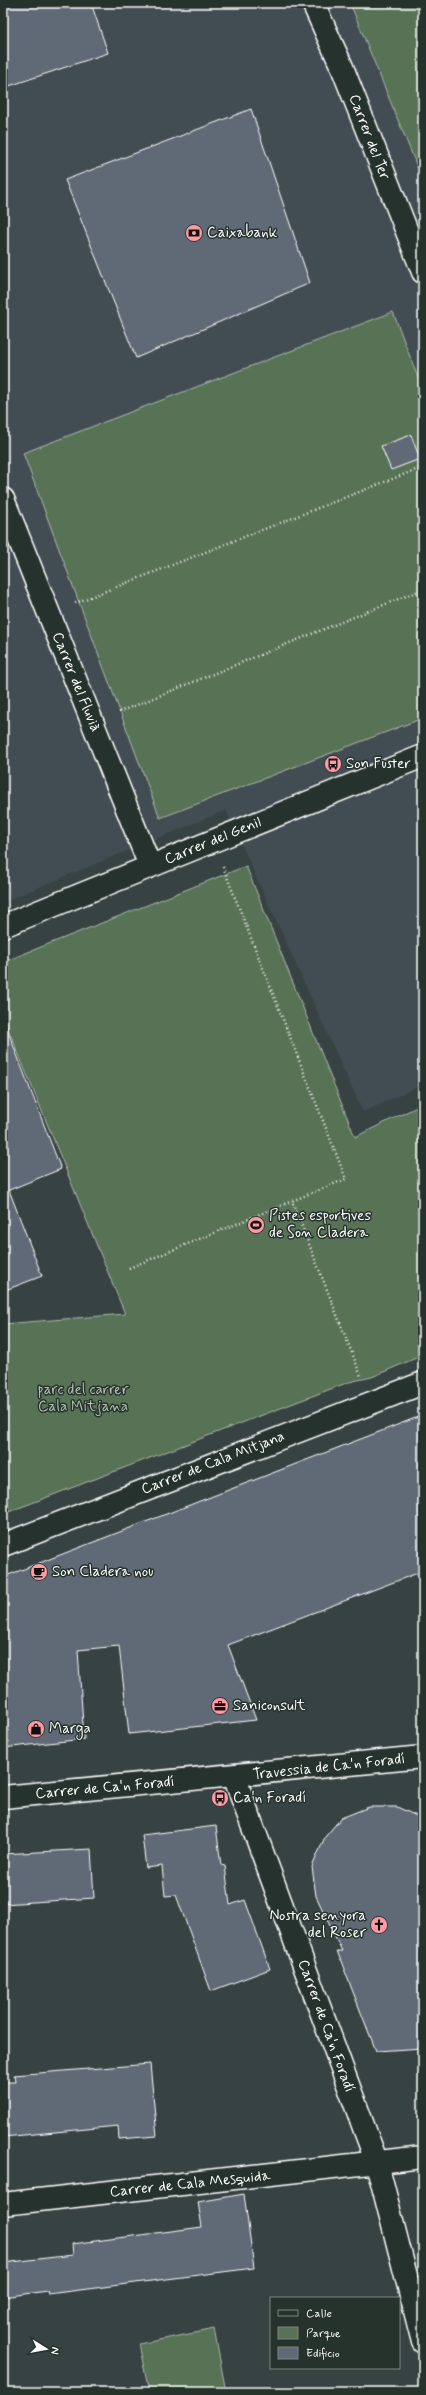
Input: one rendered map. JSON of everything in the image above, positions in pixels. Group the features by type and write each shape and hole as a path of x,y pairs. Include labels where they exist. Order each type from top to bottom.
{"street":[{"name":"Carrer del Ter","path":"312,3 342,67 423,272"},
{"name":"Carrer del Fluvià","path":"3,499 150,866"},
{"name":"Carrer del Genil","path":"3,926 423,756"},
{"name":"Carrer de Cala Mitjana","path":"3,1545 423,1383"},
{"name":"Travessia de Ca'n Foradí","path":"234,1776 423,1757"},
{"name":"Carrer de Ca'n Foradí","path":"3,1797 234,1776 377,2163 423,2342"},
{"name":"Carrer de Cala Mesquida","path":"3,2204 423,2157"}],"path":[{"path":"49,613 423,467"},
{"path":"92,722 423,589"},
{"path":"129,1268 346,1179 213,841"},
{"path":"292,1201 372,1403"}],"shaded area":[{"name":"Son Fuster","path":"3,3 423,3 423,1084 363,1112 226,810 3,902"}],"green space":[{"path":"350,3 423,3 423,181"},
{"path":"393,312 423,391 423,718 160,818 23,453"},
{"name":"Pistes esportives de Son Cladera","path":"246,866 355,1137 423,1104 423,1355 372,1377 349,1382 3,1514 3,1324 125,1314 3,1016 3,962"},
{"path":"214,2329 226,2392 149,2392 139,2344"}],"building":[{"path":"3,3 91,3 108,53 3,88"},
{"path":"251,109 310,283 136,358 65,180"},
{"path":"411,435 420,459 391,470 381,446"},
{"path":"3,1024 5,1024 61,1169 9,1190 42,1276 3,1291"},
{"path":"423,1415 423,1571 228,1645 256,1720 129,1734 119,1646 78,1650 84,1739 3,1748 3,1577"},
{"name":"Nostra senyora del Roser","path":"369,1807 397,1807 423,1819 423,2048 376,2051 337,1951 342,1951 316,1896 312,1867 325,1837 341,1818"},
{"path":"216,1826 221,1865 225,1866 230,1905 245,1900 270,1969 211,1991 176,1895 165,1896 162,1866 146,1868 142,1835"},
{"path":"91,1849 94,1898 3,1904 3,1854"},
{"path":"150,2064 157,2136 119,2139 118,2126 3,2137 3,2082 15,2082 14,2075"},
{"path":"244,2194 254,2268 48,2294 47,2291 3,2297 3,2263 73,2255 72,2244 202,2227 198,2202"}],"place":[{"name":"Caixabank","path":"194,233"},
{"name":"Son Fuster","path":"333,764"},
{"name":"Pistes esportives de Son Cladera","path":"256,1225"},
{"name":"Son Cladera nou","path":"39,1572"},
{"name":"Saniconsult","path":"220,1706"},
{"name":"Marga","path":"36,1729"},
{"name":"Ca'n Foradí","path":"220,1798"},
{"name":"Nostra senyora del Roser","path":"379,1925"}],"park label":[{"name":"parc del carrer Cala Mitjana","path":"83,1398"}]}
